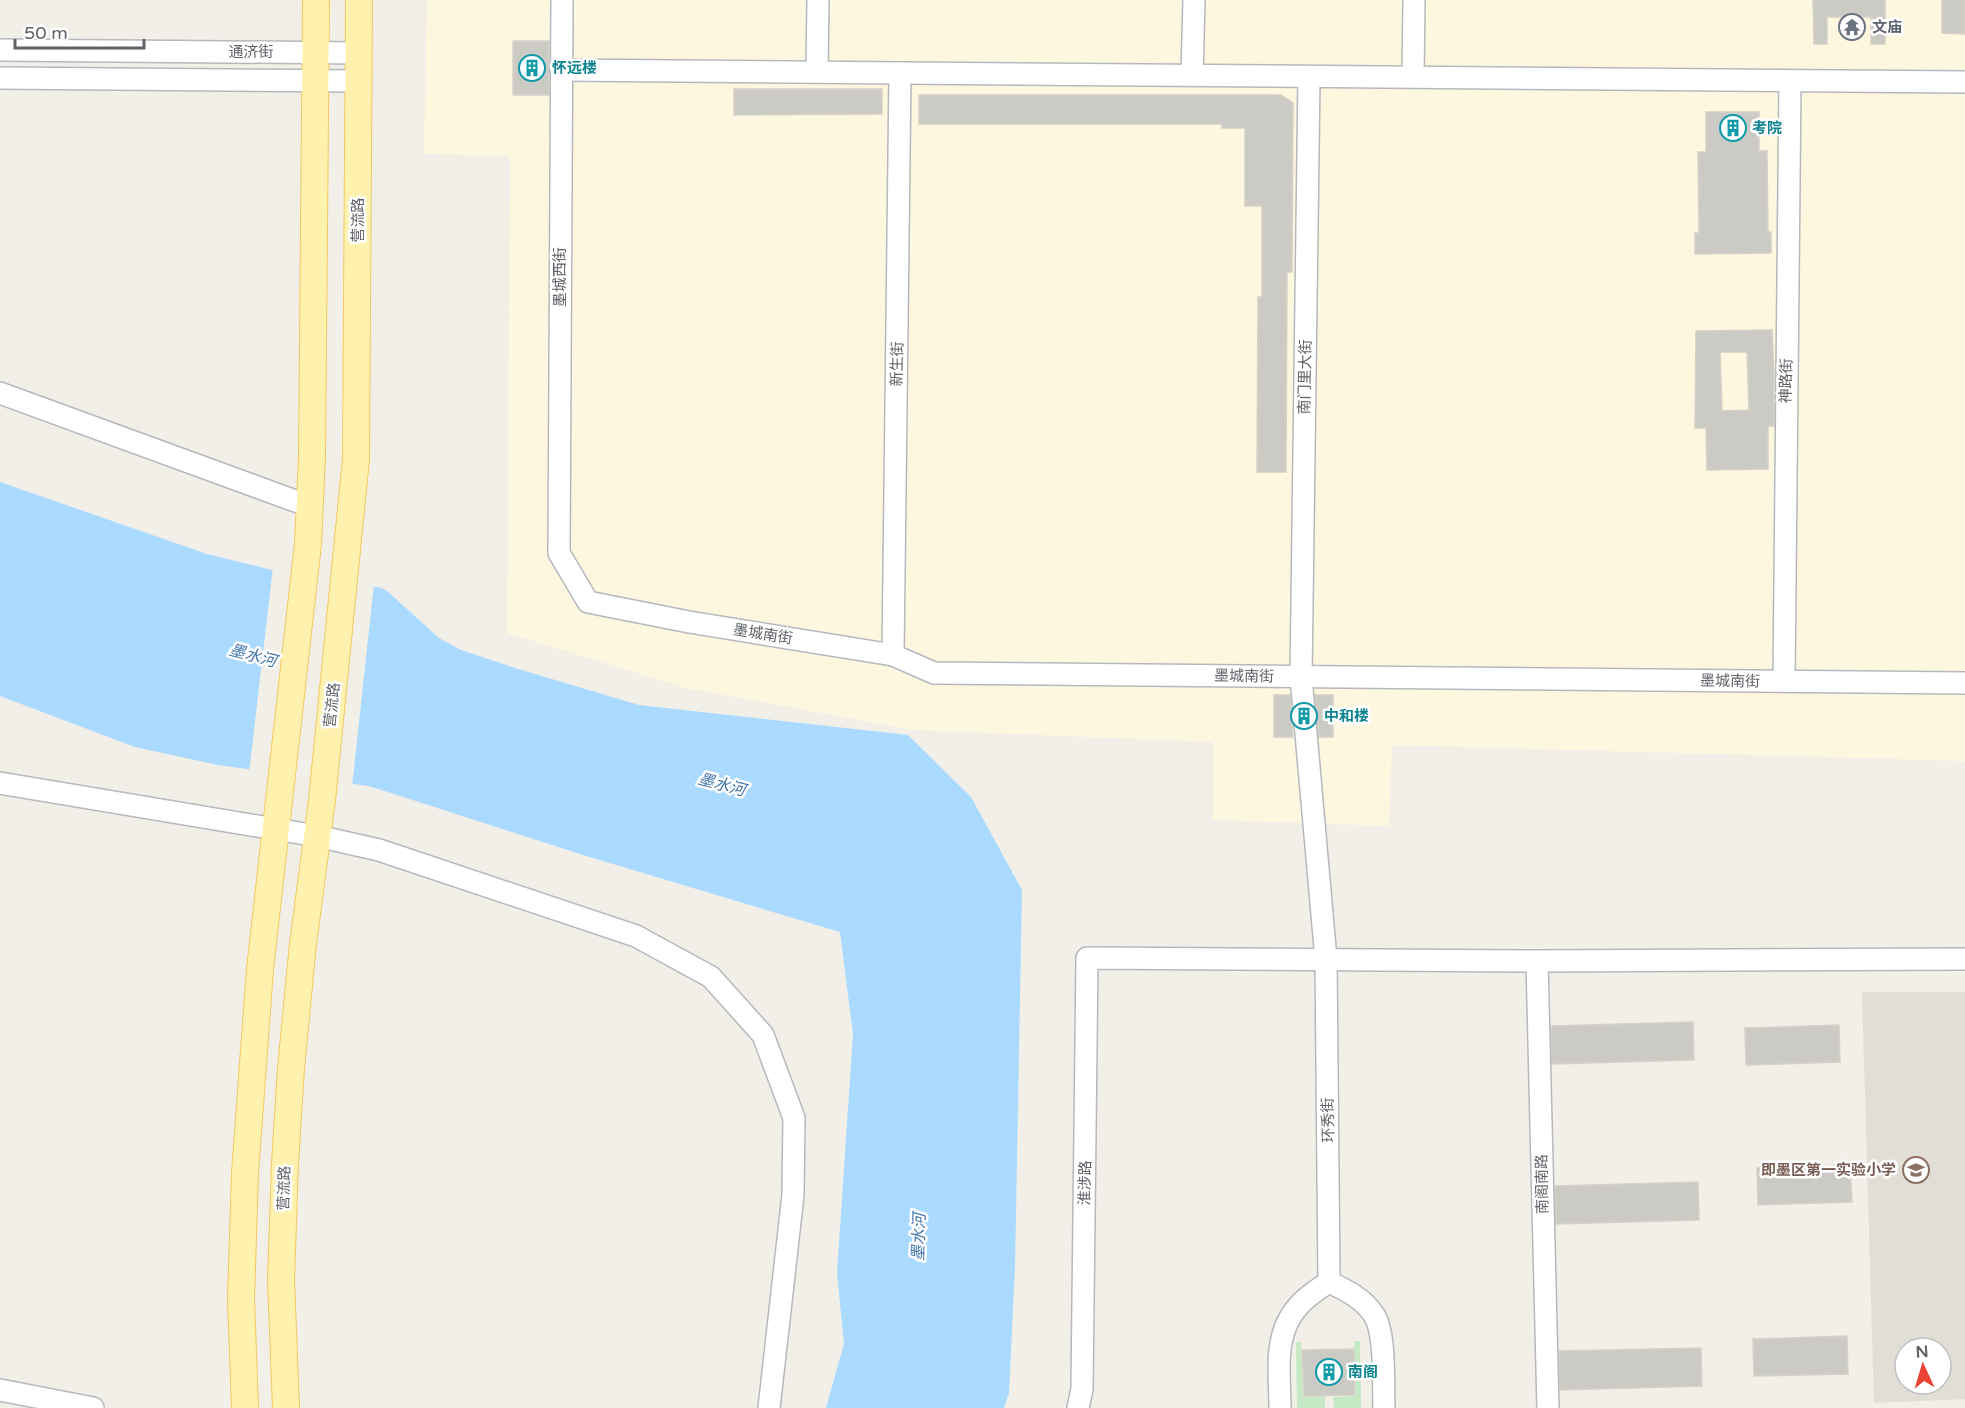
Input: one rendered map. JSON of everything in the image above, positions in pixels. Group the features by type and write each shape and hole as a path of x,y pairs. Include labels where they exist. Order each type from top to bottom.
{"main road":[{"path":"244,1408 241,1299 245,1173 260,969 308,544 312,458 316,0"},
{"name":"营流路","path":"286,1408 281,1280 285,1163 300,978 322,800 356,459 359,0"}],"street":[{"name":"墨城西街","path":"559,553 562,0"},
{"path":"817,72 818,0"},
{"path":"1192,75 1194,0"},
{"path":"1413,76 1414,0"},
{"name":"通济街","path":"0,50 358,53"},
{"path":"561,70 1965,82"},
{"name":"新生街","path":"893,655 900,73"},
{"name":"南门里大街","path":"1310,76 1301,677 1326,959"},
{"name":"通济街","path":"0,78 358,81"},
{"name":"神路街","path":"1784,681 1790,81"},
{"path":"0,393 309,506"},
{"name":"墨城南街","path":"559,553 588,602 688,622 893,655 934,674 1965,683"},
{"path":"0,783 317,836 379,850 636,936 711,977 763,1035 794,1118 793,1195 769,1408"},
{"name":"淮涉路","path":"1078,1408 1082,1389 1087,958 1326,959"},
{"path":"1326,959 1537,961 1965,959"},
{"name":"环秀街","path":"1326,959 1329,1282"},
{"name":"南阁南路","path":"1537,961 1548,1408"},
{"path":"1280,1408 1280,1345 1290,1316 1308,1296 1329,1282 1355,1295 1375,1316 1382,1343 1384,1408"},
{"path":"0,1390 93,1408"}],"shaded area":[{"path":"427,0 1965,0 1965,761 1392,745 1389,826 1213,820 1213,742 913,730 686,688 507,633 510,156 424,154"},
{"name":"即墨区第一实验小学","path":"1862,992 1965,992 1965,1399 1874,1403"}],"green space":[{"path":"1354,1341 1360,1341 1361,1408 1334,1408 1333,1397 1356,1396"},
{"path":"1296,1342 1301,1342 1303,1397 1325,1396 1325,1408 1297,1408"}],"water":[{"name":"墨水河","path":"0,482 207,554 268,569 382,588 439,638 461,650 639,705 908,735 971,797 1022,890 1015,1267 1009,1393 1004,1408 826,1408 844,1344 837,1273 853,1034 840,932 583,855 368,786 218,765 135,747 0,696"}],"pier":[{"path":"273,567 374,584 352,787 249,773"}],"building":[{"path":"1813,0 1885,0 1885,44 1871,44 1871,17 1827,17 1827,44 1814,44"},
{"path":"1942,0 1965,0 1965,34 1942,33"},
{"name":"怀远楼","path":"513,41 549,41 549,95 513,95"},
{"path":"734,89 882,89 882,114 734,115"},
{"path":"919,95 1281,95 1293,103 1292,272 1287,272 1286,472 1257,472 1258,297 1262,297 1262,206 1245,206 1245,128 1222,128 1222,124 919,124"},
{"path":"1706,112 1759,112 1759,151 1767,151 1768,232 1771,232 1771,253 1695,254 1695,233 1699,233 1698,152 1706,152"},
{"path":"1772,330 1774,426 1768,426 1768,469 1707,470 1706,428 1695,428 1696,331","holes":["1720,352 1747,352 1749,410 1722,411"]},
{"path":"1274,695 1290,695 1293,737 1274,737"},
{"path":"1315,695 1333,695 1333,737 1319,737"},
{"path":"1693,1022 1694,1060 1552,1064 1551,1026"},
{"path":"1839,1025 1840,1062 1746,1065 1745,1028"},
{"path":"1850,1165 1852,1202 1758,1205 1757,1168"},
{"path":"1698,1182 1699,1220 1556,1224 1555,1186"},
{"path":"1847,1336 1848,1374 1754,1376 1753,1339"},
{"path":"1701,1348 1702,1386 1560,1390 1559,1351"},
{"name":"南阁","path":"1354,1349 1355,1395 1304,1396 1302,1350"}],"place":[{"name":"文庙","path":"1852,27"},
{"name":"怀远楼","path":"532,68"},
{"name":"考院","path":"1733,128"},
{"name":"中和楼","path":"1304,716"},
{"name":"即墨区第一实验小学","path":"1916,1170"},
{"name":"南阁","path":"1329,1372"}]}
